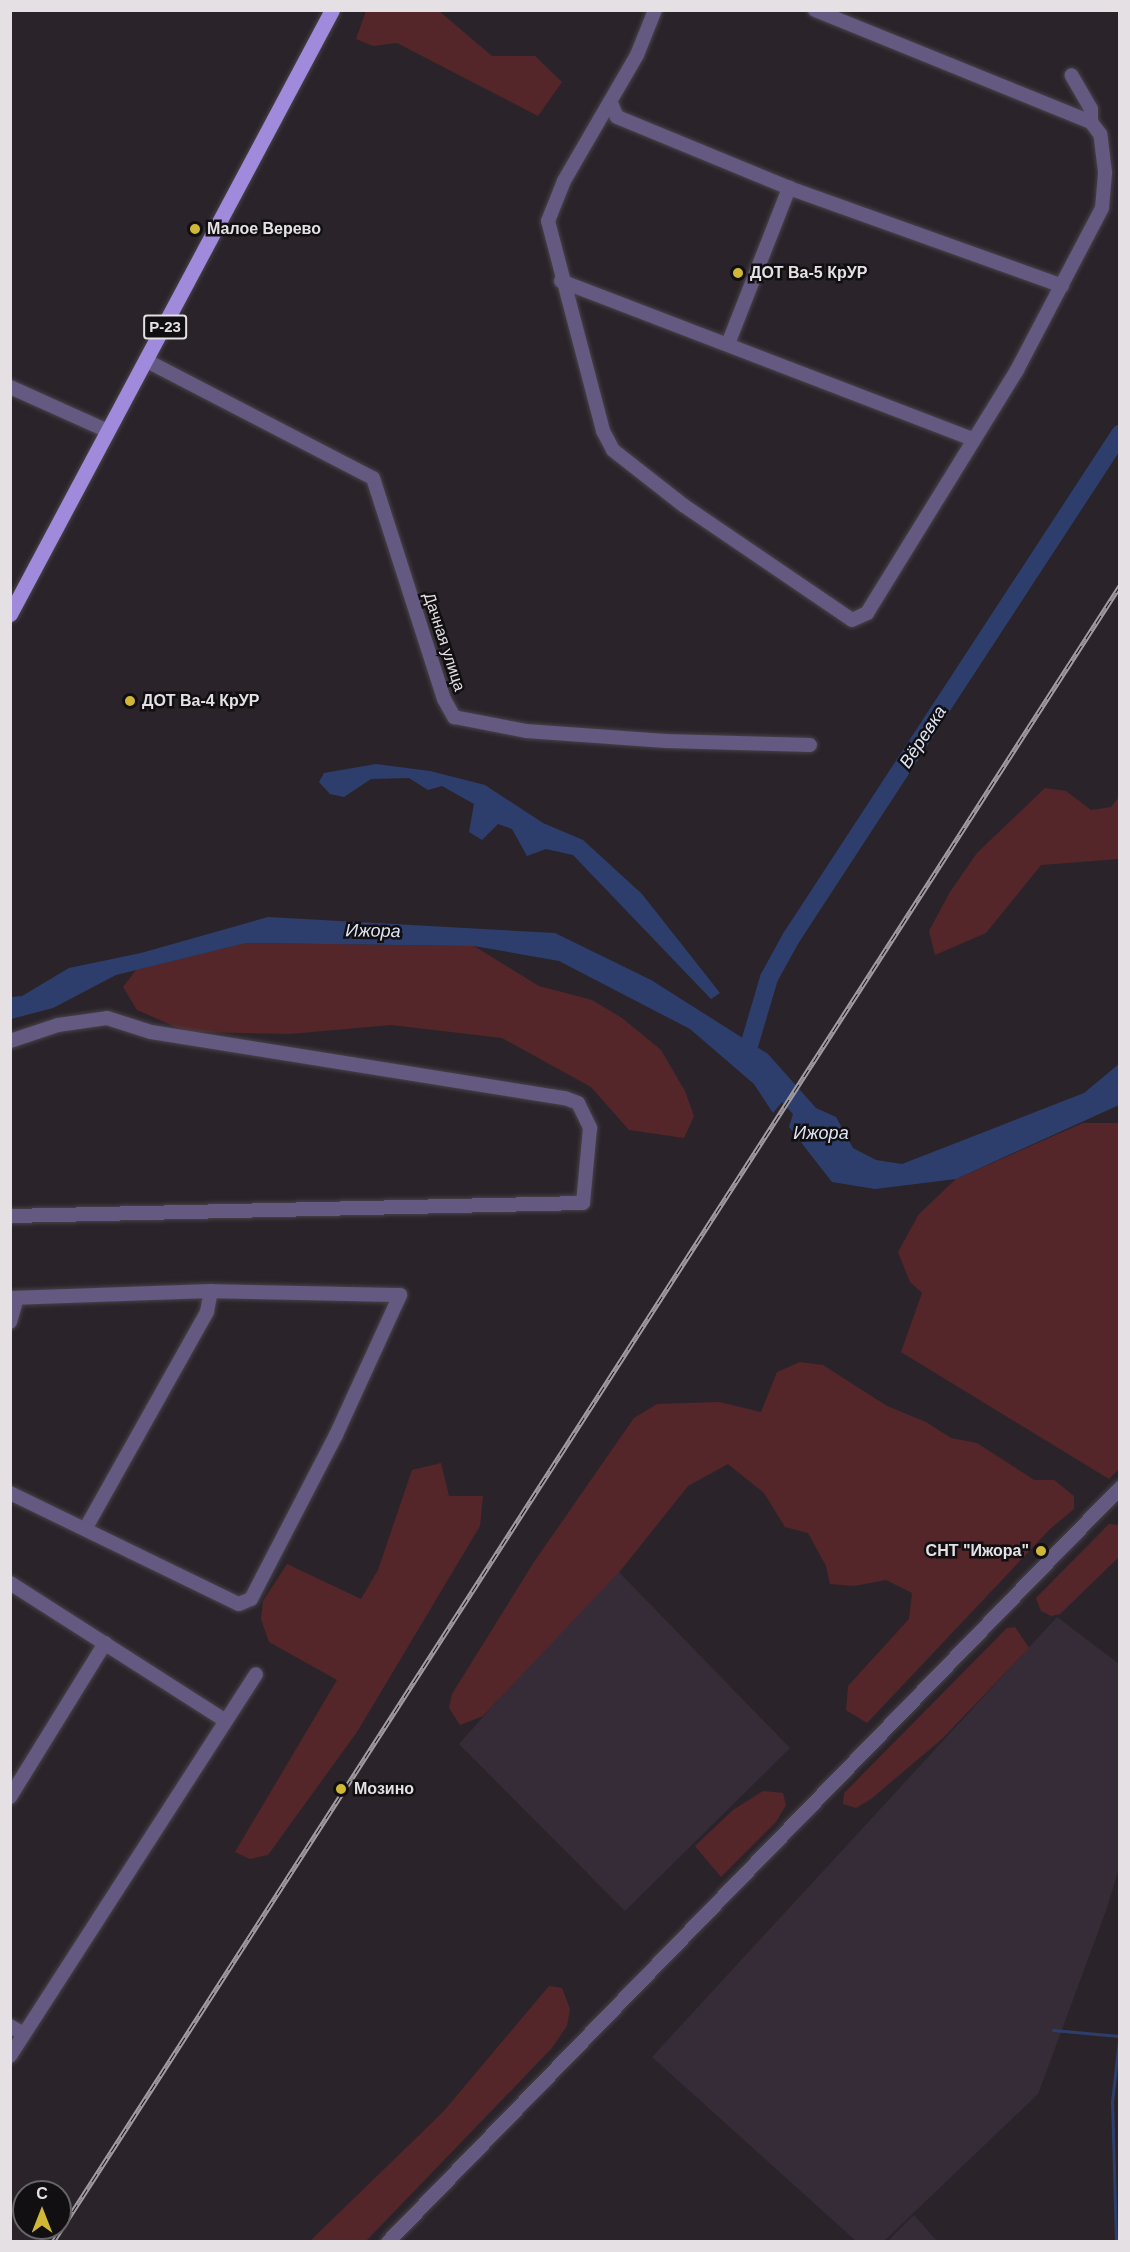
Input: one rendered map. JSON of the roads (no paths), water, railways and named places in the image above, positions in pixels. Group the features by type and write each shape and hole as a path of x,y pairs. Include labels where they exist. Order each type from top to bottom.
{"main road":[{"name":"Р-23","path":"10,614 147,361 332,10"}],"street":[{"path":"655,10 611,103 564,181 548,222 561,281 603,431 613,450 683,505 852,620 867,613 972,439 1017,370 1102,208 1105,172 1100,134 1090,122 815,10"},
{"path":"1071,75 1091,109 1090,122"},
{"path":"611,103 617,117 789,188 1062,286"},
{"path":"728,344 789,188"},
{"path":"561,281 972,439"},
{"name":"Дачная улица","path":"147,361 373,478 444,699 454,717 526,731 666,741 810,745"},
{"path":"10,387 108,431"},
{"path":"10,1041 58,1025 107,1018 152,1032 565,1098 579,1103 590,1128 584,1203 10,1216"},
{"path":"86,1528 207,1312 211,1291"},
{"path":"10,1322 14,1298 211,1291 400,1295 336,1436 251,1599 239,1604 10,1493"},
{"path":"388,2241 1119,1488"},
{"path":"10,1583 226,1720"},
{"path":"10,1797 105,1643"},
{"path":"10,2056 256,1674"},
{"path":"10,2026 24,2034"}],"water":[{"path":"376,764 430,771 485,785 543,823 583,840 642,894 720,993 711,999 573,855 546,849 527,856 512,829 498,824 482,840 469,832 474,804 442,786 428,790 409,778 371,779 344,797 330,794 319,782 324,773"},
{"name":"Ижора","path":"268,917 555,933 651,980 768,1054 816,1108 836,1117 853,1148 876,1160 902,1164 1084,1093 1119,1064 1119,1105 956,1179 875,1189 832,1182 789,1127 793,1114 782,1102 773,1113 754,1084 690,1029 559,961 474,946 246,943 116,975 53,1008 11,1019 11,997 22,996 69,968 141,953"}],"waterway":[{"name":"Вёревка","path":"748,1049 769,978 791,938 1120,434"},
{"path":"1053,2030 1119,2036"},
{"path":"1116,2242 1112,2102 1120,2031"}],"railway":[{"path":"53,2242 1120,586"}],"place":[{"name":"Малое Верево","path":"195,229"},
{"name":"ДОТ Ва-5 КрУР","path":"738,273"},
{"name":"ДОТ Ва-4 КрУР","path":"130,701"},
{"name":"СНТ \"Ижора\"","path":"1041,1551"},
{"name":"Мозино","path":"341,1789"}]}
